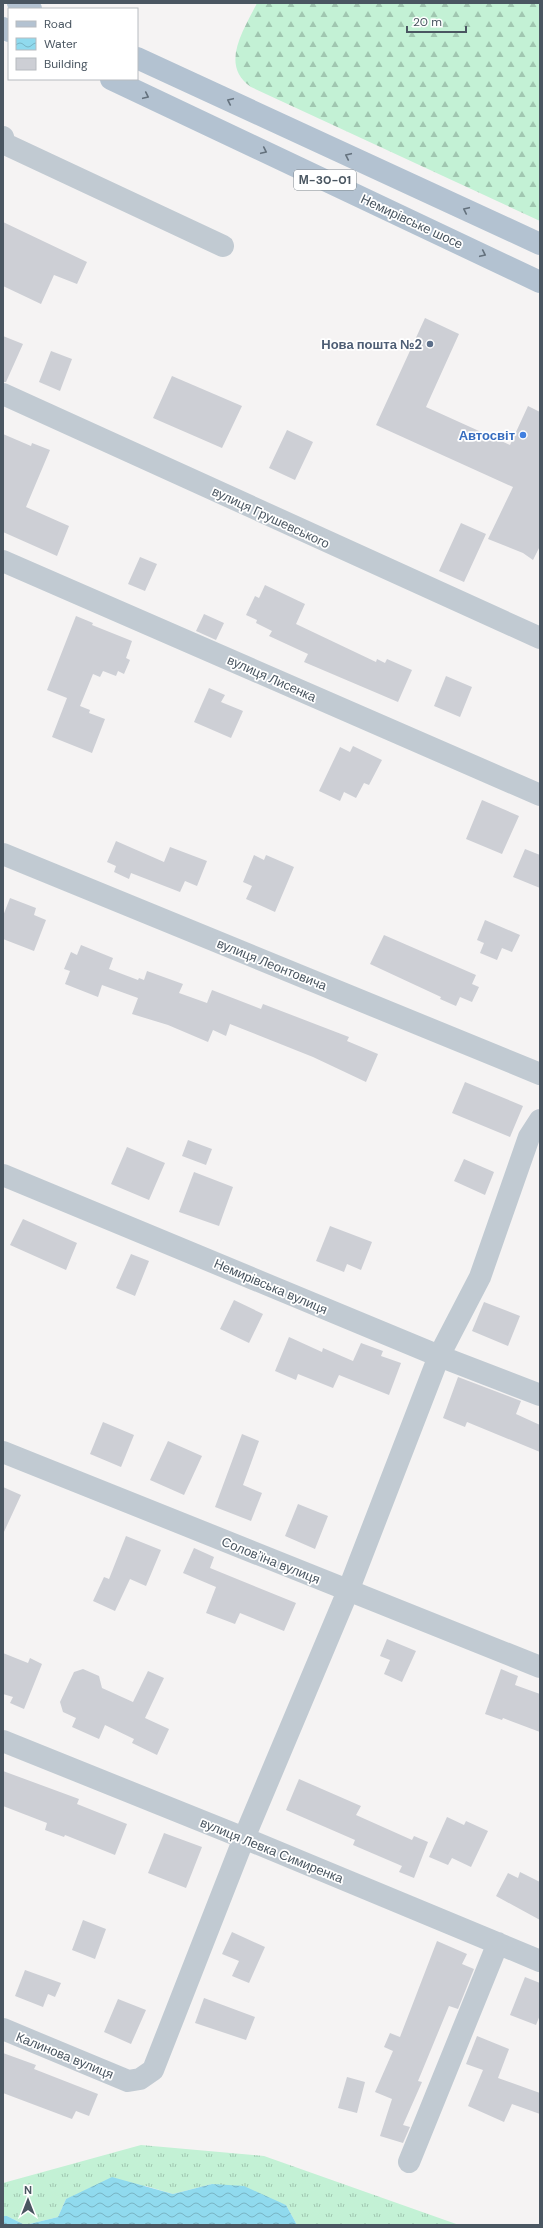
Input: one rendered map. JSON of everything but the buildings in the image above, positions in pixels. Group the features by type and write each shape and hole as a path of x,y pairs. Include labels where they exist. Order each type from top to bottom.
{"main road":[{"path":"18,3 28,8"},
{"name":"М-30-01","path":"138,58 540,244"},
{"name":"Немирівське шосе","path":"113,80 540,282"}],"street":[{"path":"3,137 5,144 223,246"},
{"name":"вулиця Грушевського","path":"3,394 540,638"},
{"name":"вулиця Лисенка","path":"3,561 540,795"},
{"name":"вулиця Леонтовича","path":"3,854 540,1074"},
{"path":"244,1838 348,1591 438,1356 480,1277 529,1137 540,1120"},
{"name":"Немирівська вулиця","path":"3,1175 438,1356 540,1395"},
{"name":"Соловʼїна вулиця","path":"3,1452 540,1667"},
{"name":"вулиця Левка Симиренка","path":"3,1741 244,1838 540,1961"},
{"name":"Калинова вулиця","path":"3,2030 128,2081 140,2079 153,2070 244,1838"},
{"path":"410,2162 498,1943"}],"green space":[{"path":"257,3 540,3 540,221 251,87 242,78 237,68 235,58 241,36"},
{"path":"141,2145 264,2156 459,2225 297,2225 286,2205 212,2184 173,2194 146,2186 66,2199 58,2217 25,2225 7,2216 3,2216 3,2183"}],"water":[{"path":"112,2177 173,2194 212,2184 244,2186 286,2205 297,2225 25,2225 58,2217 66,2199"},
{"path":"3,2216 7,2216 25,2225 3,2225"}],"place":[{"name":"Нова пошта №2","path":"430,344"},
{"name":"Автосвіт","path":"523,435"}]}
